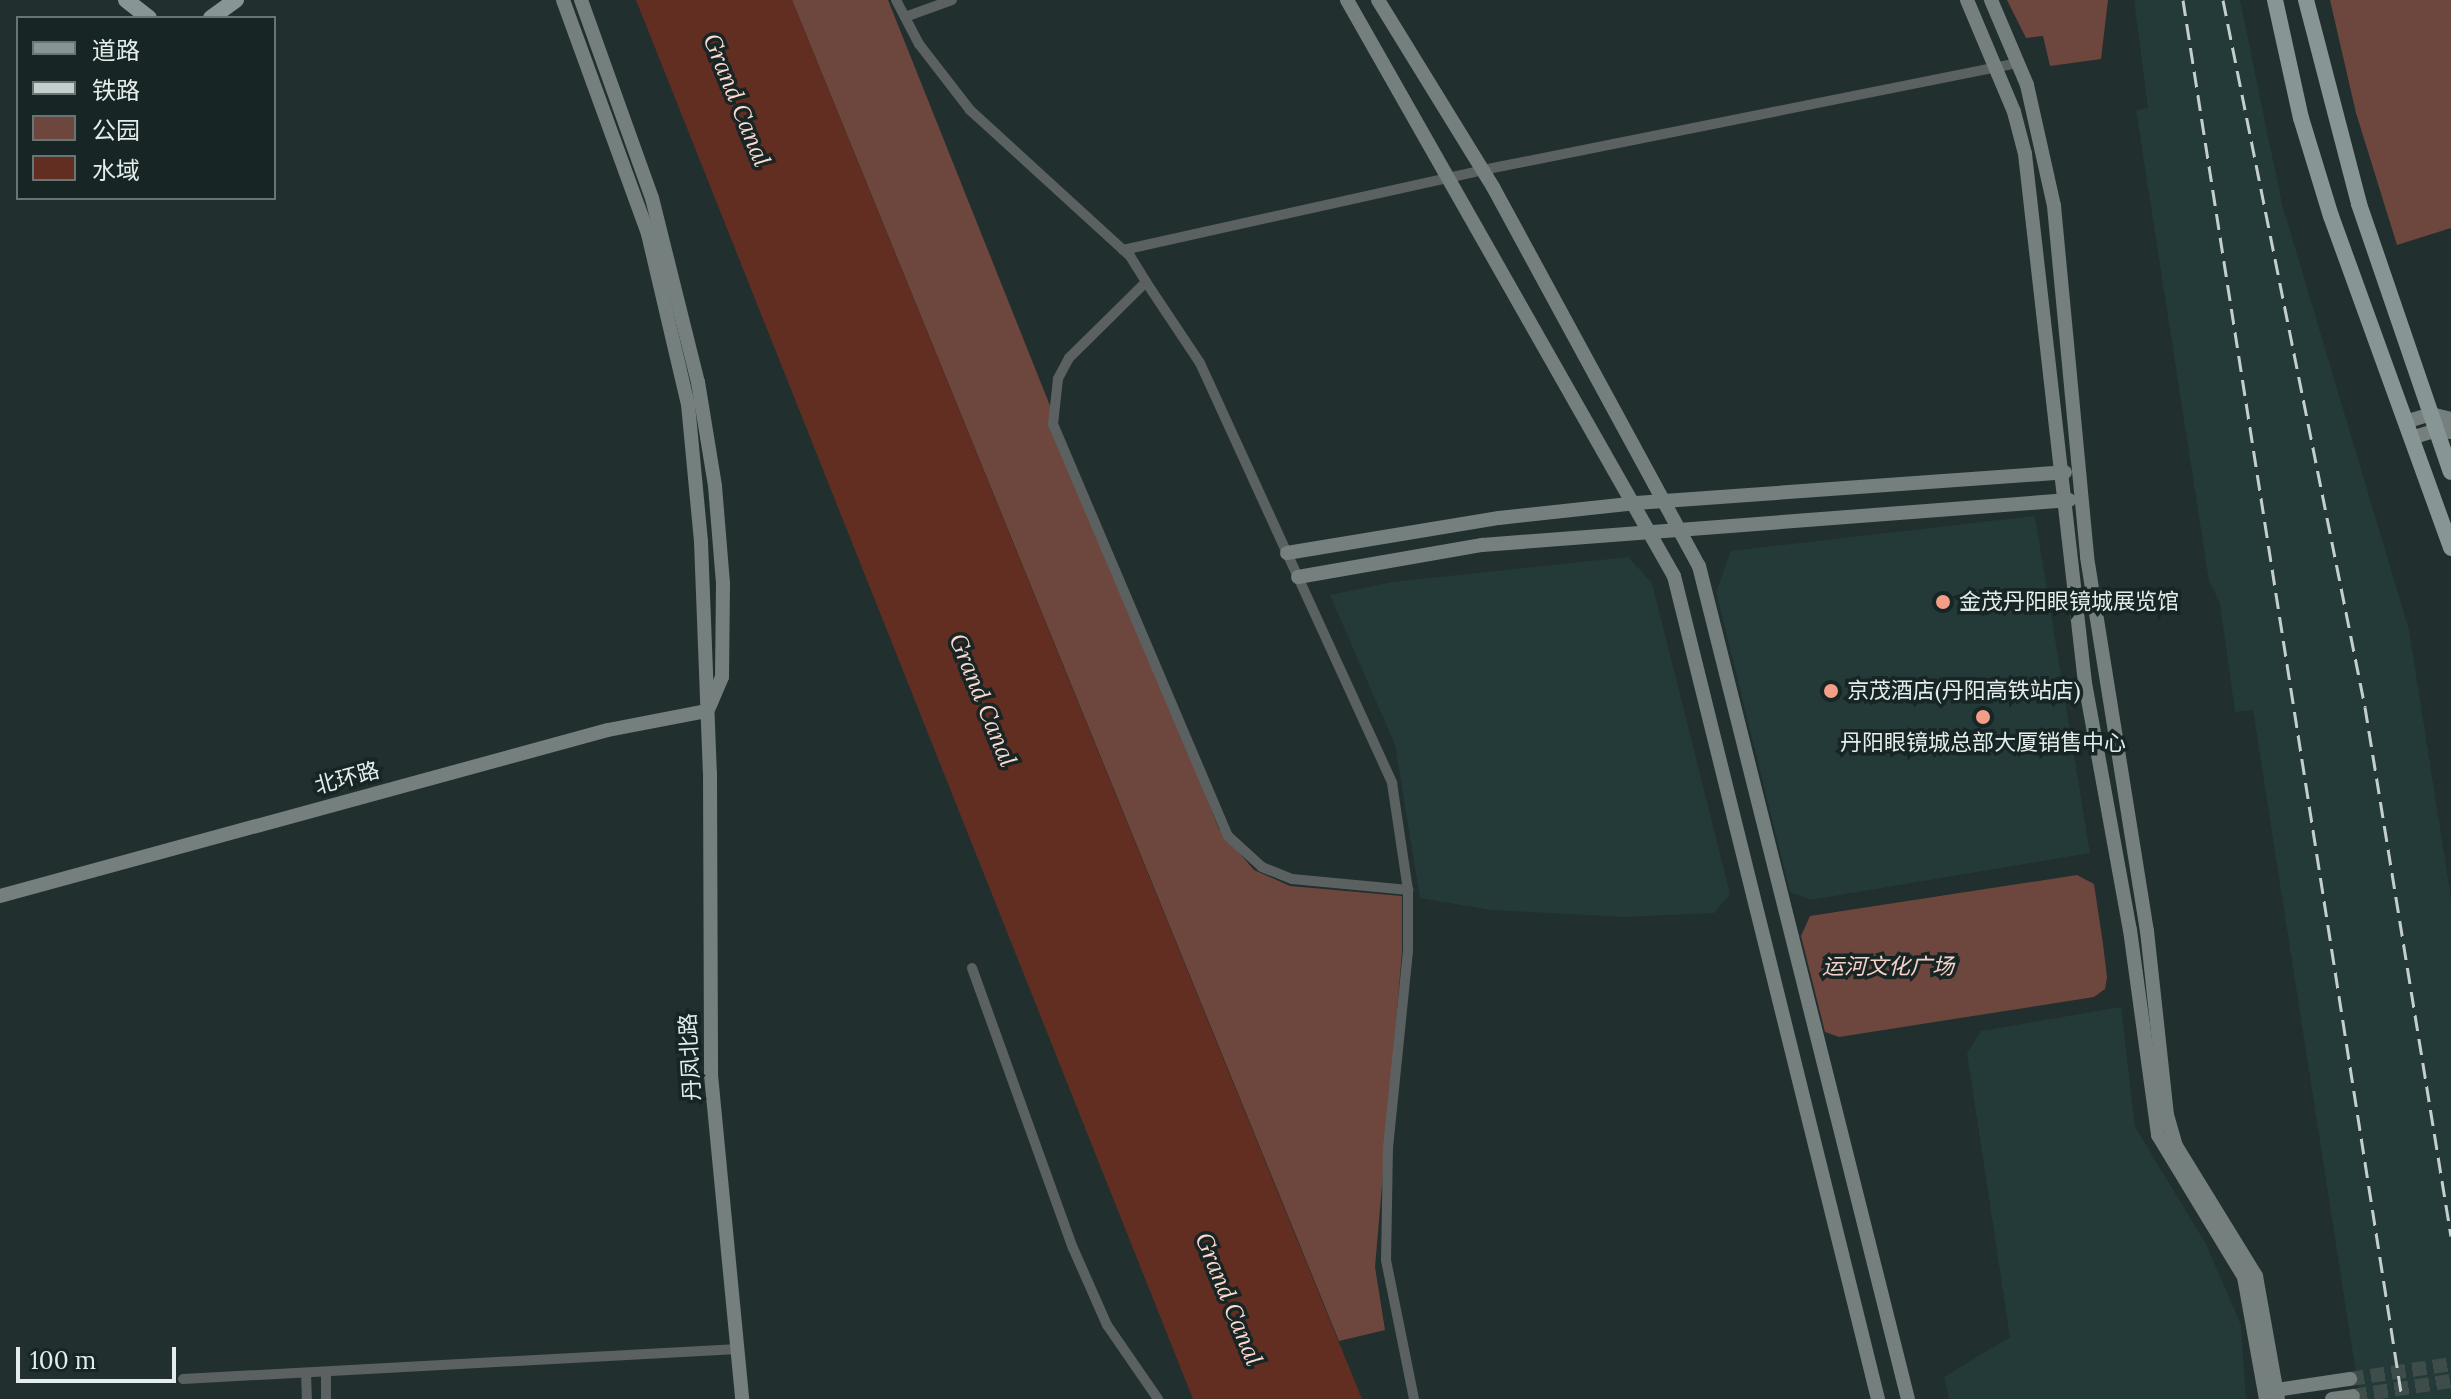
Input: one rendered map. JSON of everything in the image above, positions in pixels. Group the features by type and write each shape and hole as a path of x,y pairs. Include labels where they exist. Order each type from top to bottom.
{"main road":[{"path":"214,16 236,0"},
{"path":"2275,0 2301,118 2331,216 2451,548"},
{"path":"2306,0 2359,204 2440,425 2451,472"},
{"path":"129,3 146,16"}],"street":[{"name":"丹凤北路","path":"563,0 648,234 688,404 701,542 707,711 711,1075 742,1399"},
{"path":"581,0 652,198 698,382 715,486 723,583 722,677 707,711"},
{"path":"896,0 919,44 970,110 1123,250 1185,333 1392,783 1408,890 1386,1260 1414,1399"},
{"path":"905,17 952,0"},
{"path":"1347,0 1636,503 1674,576 1878,1399"},
{"path":"1378,0 1483,170 1699,566 1908,1399"},
{"path":"1967,0 1998,70 2025,154 2058,472 2085,683 2130,930 2158,1135 2244,1277 2272,1397"},
{"path":"1991,0 2018,63 2054,206 2081,499 2147,931 2168,1124 2176,1146 2256,1276 2272,1397"},
{"path":"1123,250 1483,170 1998,70 2018,63"},
{"path":"1146,282 1069,358 1058,379 1053,424 1194,766 1228,836 1262,867 1292,879 1408,890"},
{"path":"2411,438 2451,419"},
{"path":"2405,422 2440,425"},
{"path":"1287,553 1499,518 1636,503 2078,471"},
{"path":"1298,577 1482,545 2081,499"},
{"name":"北环路","path":"0,896 608,730 707,711"},
{"path":"972,968 1073,1248 1107,1325 1158,1399"},
{"path":"183,1379 738,1349"},
{"path":"326,1372 326,1399"},
{"path":"306,1373 307,1399"},
{"path":"2272,1397 2350,1379"},
{"path":"2332,1399 2353,1396"}],"shaded area":[{"path":"2134,0 2240,0 2282,204 2409,630 2451,898 2451,1399 2360,1399 2253,710 2235,712 2220,603 2209,581 2136,110 2148,108"},
{"path":"2035,516 2090,853 1810,900 1790,892 1716,592 1731,551"},
{"path":"1628,557 1652,583 1730,894 1714,913 1624,917 1491,910 1420,898 1395,745 1330,595 1392,582"},
{"path":"2121,1007 2135,1127 2206,1244 2241,1325 2246,1399 1949,1399 1944,1377 2010,1337 1967,1053 1981,1031"}],"green space":[{"path":"792,0 888,0 1219,829 1254,870 1290,886 1402,896 1402,952 1375,1267 1385,1330 1339,1341"},
{"path":"2007,0 2108,0 2101,59 2050,66 2043,36 2026,38"},
{"path":"2330,0 2451,0 2451,228 2397,245 2356,113"},
{"name":"运河文化广场","path":"2077,875 2094,884 2103,944 2107,977 2105,989 2094,997 1839,1037 1825,1032 1801,936 1810,916"}],"water":[{"name":"Grand Canal","path":"636,0 792,0 1362,1399 1193,1399"}],"tunnel":[{"path":"2350,1379 2451,1364"},
{"path":"2353,1396 2451,1381"}],"railway":[{"path":"2183,0 2402,1399"},
{"path":"2223,0 2365,707 2451,1236"}],"place":[{"name":"金茂丹阳眼镜城展览馆","path":"1943,602"},
{"name":"京茂酒店(丹阳高铁站店)","path":"1831,691"},
{"name":"丹阳眼镜城总部大厦销售中心","path":"1983,717"}]}
